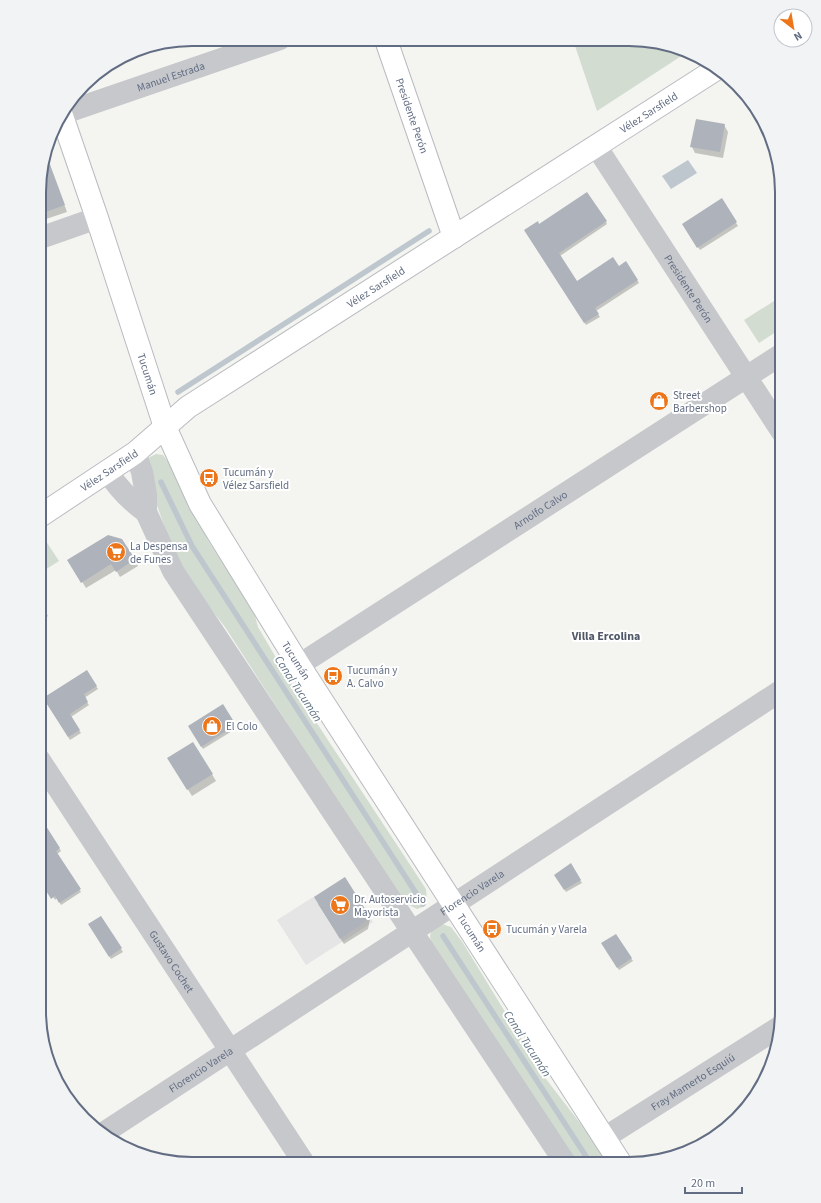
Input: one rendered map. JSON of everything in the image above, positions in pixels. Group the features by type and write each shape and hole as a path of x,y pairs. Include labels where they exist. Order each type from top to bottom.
{"main road":[{"name":"Presidente Perón","path":"388,46 454,237"},
{"name":"Vélez Sarsfield","path":"46,512 135,453 188,408 712,72"},
{"name":"Tucumán","path":"64,122 97,218 165,427 200,504 299,665 616,1157"}],"street":[{"name":"Manuel Estrada","path":"71,110 260,46"},
{"name":"Presidente Perón","path":"596,146 775,421"},
{"path":"46,236 97,218"},
{"name":"Arnolfo Calvo","path":"299,665 775,358"},
{"path":"135,453 142,472 146,495 146,512 173,572 561,1157"},
{"path":"107,471 118,488 130,501 146,512"},
{"name":"Florencio Varela","path":"108,1130 775,695"},
{"name":"Gustavo Cochet","path":"46,770 300,1157"},
{"name":"Fray Mamerto Esquiú","path":"604,1138 774,1030"}],"shaded area":[{"path":"575,46 639,46 667,51 682,56 597,111"},
{"path":"688,160 697,173 671,189 662,176"},
{"path":"775,300 775,333 759,343 744,320"},
{"path":"156,454 163,455 169,463 209,542 254,612 258,627 295,690 426,889 427,900 423,907 417,909 407,904 398,895 225,627 197,591 176,559 148,480 148,458"},
{"path":"46,541 59,561 46,569"},
{"path":"345,877 373,922 306,965 277,920"},
{"path":"442,924 451,927 463,943 546,1079 590,1136 604,1157 571,1157 431,943 430,936 432,927"}],"building":[{"path":"696,119 725,124 720,152 690,147"},
{"path":"49,162 65,205 46,212 46,182"},
{"path":"587,192 607,221 559,253 577,281 613,257 619,266 626,261 638,280 595,308 599,314 584,323 524,230 538,221 539,224"},
{"path":"722,198 737,222 697,248 682,224"},
{"path":"108,535 122,539 135,559 116,572 111,564 81,583 67,560"},
{"path":"87,670 97,686 84,694 88,702 70,714 80,730 68,737 46,703 46,696"},
{"name":"El Colo","path":"223,704 236,725 201,747 188,726"},
{"path":"193,742 213,774 187,790 167,758"},
{"path":"46,826 60,848 56,851 81,889 59,903 55,896 51,899 46,891"},
{"path":"571,863 581,880 564,890 554,875"},
{"name":"Dr. Autoservicio Mayorista","path":"345,877 367,912 365,922 340,939 314,897"},
{"path":"101,916 122,948 109,957 88,924"},
{"path":"616,934 632,958 617,968 601,943"}],"waterway":[{"path":"178,392 429,231"},
{"name":"Canal Tucumán","path":"161,482 192,546 423,904"},
{"name":"Canal Tucumán","path":"443,936 586,1157"}],"place":[{"name":"Street Barbershop","path":"659,401"},
{"name":"Tucumán y Vélez Sarsfield","path":"209,478"},
{"name":"La Despensa de Funes","path":"116,552"},
{"name":"Tucumán y A. Calvo","path":"333,676"},
{"name":"El Colo","path":"212,726"},
{"name":"Dr. Autoservicio Mayorista","path":"340,905"},
{"name":"Tucumán y Varela","path":"492,929"}],"district":[{"name":"Villa Ercolina","path":"606,636"}]}
